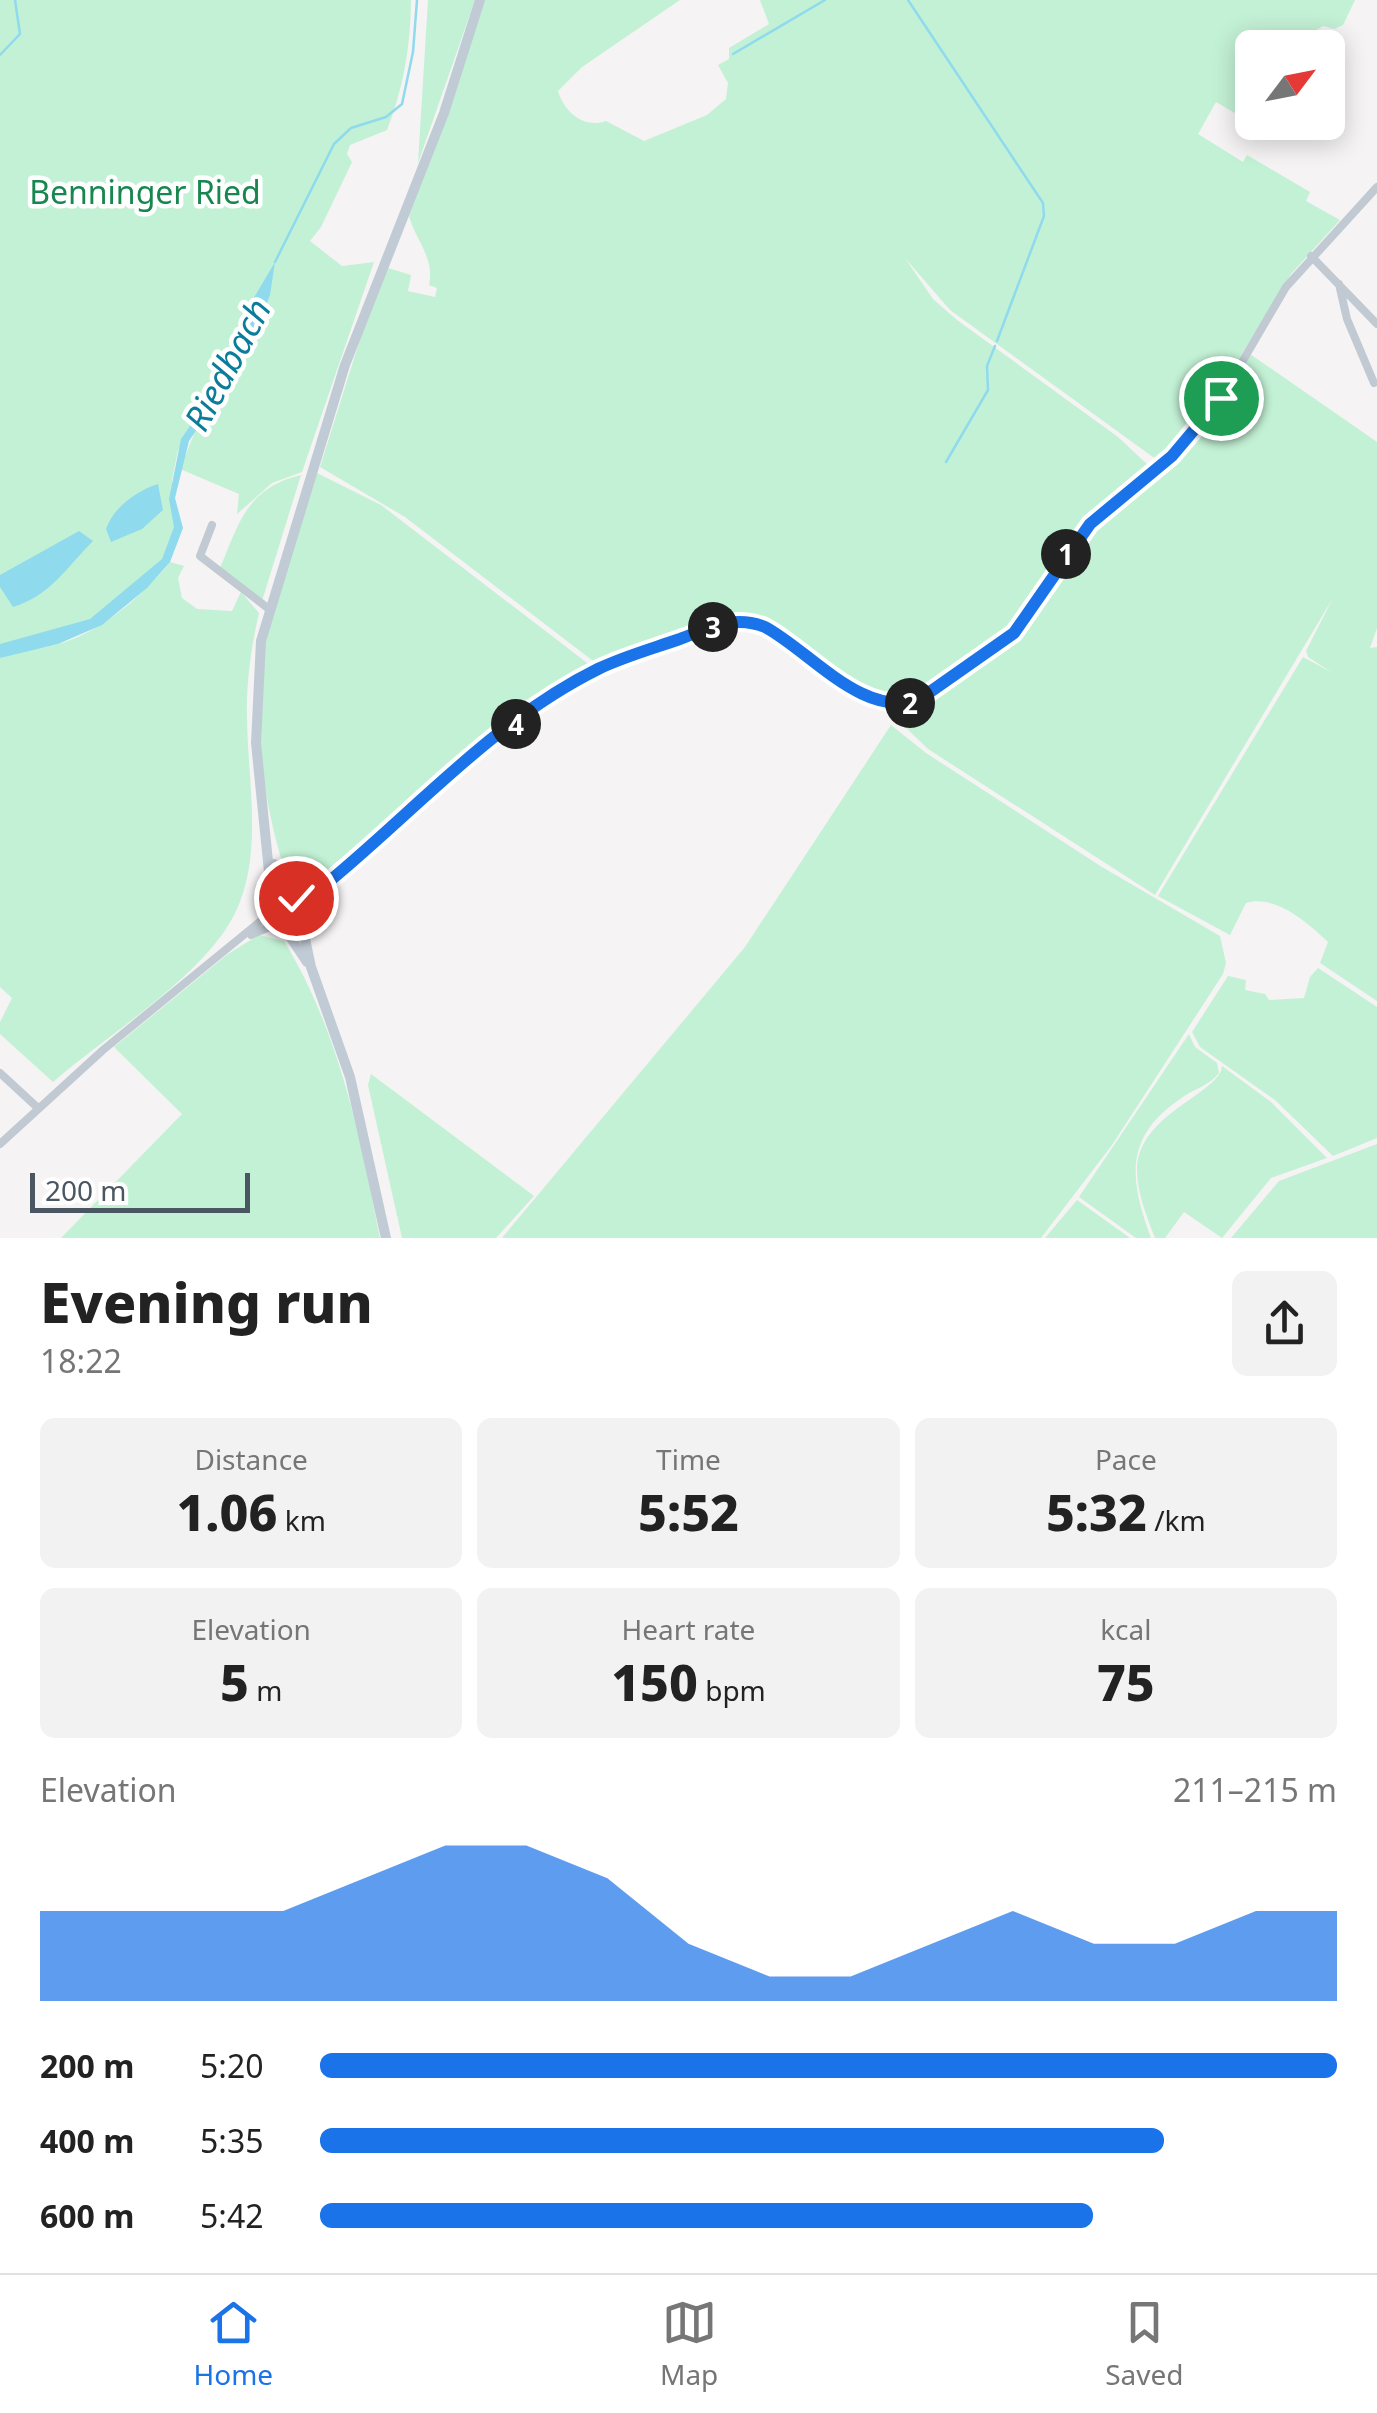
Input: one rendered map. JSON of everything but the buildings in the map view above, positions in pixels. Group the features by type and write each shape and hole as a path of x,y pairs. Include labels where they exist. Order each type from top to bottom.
{"main road":[{"path":"311,967 276,923 272,901 271,858 259,790 255,715 258,664 269,610 345,365 451,92 480,0"},
{"path":"271,858 302,915 311,967 350,1077 386,1238"},
{"path":"272,901 293,897"},
{"path":"276,923 302,915"}],"street":[{"path":"302,915 315,893 454,769 574,684 617,661 724,622 746,621 773,631 869,696 903,704 926,696 996,648 1042,596 1090,524 1165,462 1203,423 1271,310 1312,256 1375,194"},
{"path":"1312,256 1377,324"},
{"path":"1339,284 1347,318 1374,383"},
{"path":"212,525 200,556 269,610"},
{"path":"293,897 315,893"},
{"path":"0,1144 103,1050 246,937 276,923"},
{"path":"0,1073 38,1108"}],"green space":[{"name":"Benninger Ried","path":"0,0 411,0 405,66 387,130 350,145 347,154 352,162 321,227 310,241 342,266 374,262 302,472 272,483 237,514 239,494 180,469 196,429 239,371 270,295 241,324 224,377 178,450 172,480 176,520 170,553 139,586 90,619 66,631 0,647"},
{"path":"428,0 475,0 418,163"},
{"path":"485,0 680,0 582,67 558,91 576,117 590,123 606,121 644,141 707,115 726,99 728,83 718,65 729,59 729,48 769,24 760,0 1355,0 1343,25 1334,29 1323,26 1316,30 1235,30 1235,113 1216,102 1198,134 1243,162 1247,155 1310,192 1306,201 1340,220 1291,274 1204,416 1157,460 950,310 905,258 933,299 957,320 1118,437 1150,467 1076,536 1007,636 922,695 882,698 777,630 746,617 720,620 597,664 405,517 320,467 362,333 388,268 411,275 408,291 435,297 437,288 429,285 427,258 409,216"},
{"path":"1250,354 1377,442 1377,628 1370,648 1377,647 1377,1001 1320,963 1328,942 1279,906 1246,903 1230,935 1158,896 1303,657 1331,672 1308,657 1306,651 1333,598 1155,895 928,749 898,720 904,709 930,697 1016,636 1089,531 1198,435 1225,399"},
{"path":"317,473 381,505 591,666 451,768 317,879 288,880 265,788 260,690 269,628"},
{"path":"301,475 262,601 220,568 239,523 256,499 283,481"},
{"path":"170,562 184,566 178,578 182,598 197,609 232,611 241,592 259,613 247,692 252,832 245,886 236,912 221,936 185,976 53,1082 0,1034 0,1022 12,998 0,987 0,658 62,643 93,630 135,599"},
{"path":"891,725 926,753 1102,867 1220,936 1226,963 1223,974 1112,1145 1041,1238 502,1238 745,947"},
{"path":"259,935 284,941 319,1011 345,1085 380,1238 61,1238 182,1114 114,1047 228,954"},
{"path":"1318,968 1377,1007 1377,1138 1333,1156 1275,1100 1200,1047 1192,1032 1228,976 1246,980 1245,990 1265,994 1269,1000 1304,998 1310,977"},
{"path":"1189,1034 1195,1047 1217,1063 1219,1073 1162,1114 1148,1129 1140,1145 1136,1179 1151,1238 1136,1238 1079,1197"},
{"path":"1222,1066 1271,1102 1327,1158 1271,1178 1222,1238 1184,1212 1165,1238 1155,1238 1139,1187 1141,1151 1150,1134 1208,1086"},
{"path":"371,1074 534,1196 496,1238 402,1238 368,1085"},
{"path":"1377,1144 1377,1238 1231,1238 1279,1181"},
{"path":"1077,1200 1130,1238 1045,1238"}],"water":[{"path":"275,262 270,295 249,352 189,441 175,498 183,528 170,562 147,588 102,625 58,644 0,658 0,644 90,619 162,559 174,527 169,499 181,439 224,377 246,311"},
{"path":"158,484 163,510 142,529 111,542 106,529 114,514 134,496"},
{"path":"79,531 93,541 48,588 13,607 0,587 0,575"}],"waterway":[{"path":"0,55 20,34 15,0"},
{"name":"Riedbach","path":"275,262 334,144 351,128 386,117 402,104 413,52 417,0"},
{"path":"733,54 825,0"},
{"path":"908,0 1043,203 1044,216 997,341"},
{"path":"946,462 988,390 987,366 995,346"}],"route":[{"path":"296,898 315,893 442,779 574,684 599,668 724,622 746,621 765,627 878,701 903,704 920,699 1014,633 1090,524 1172,456 1221,398"}]}
